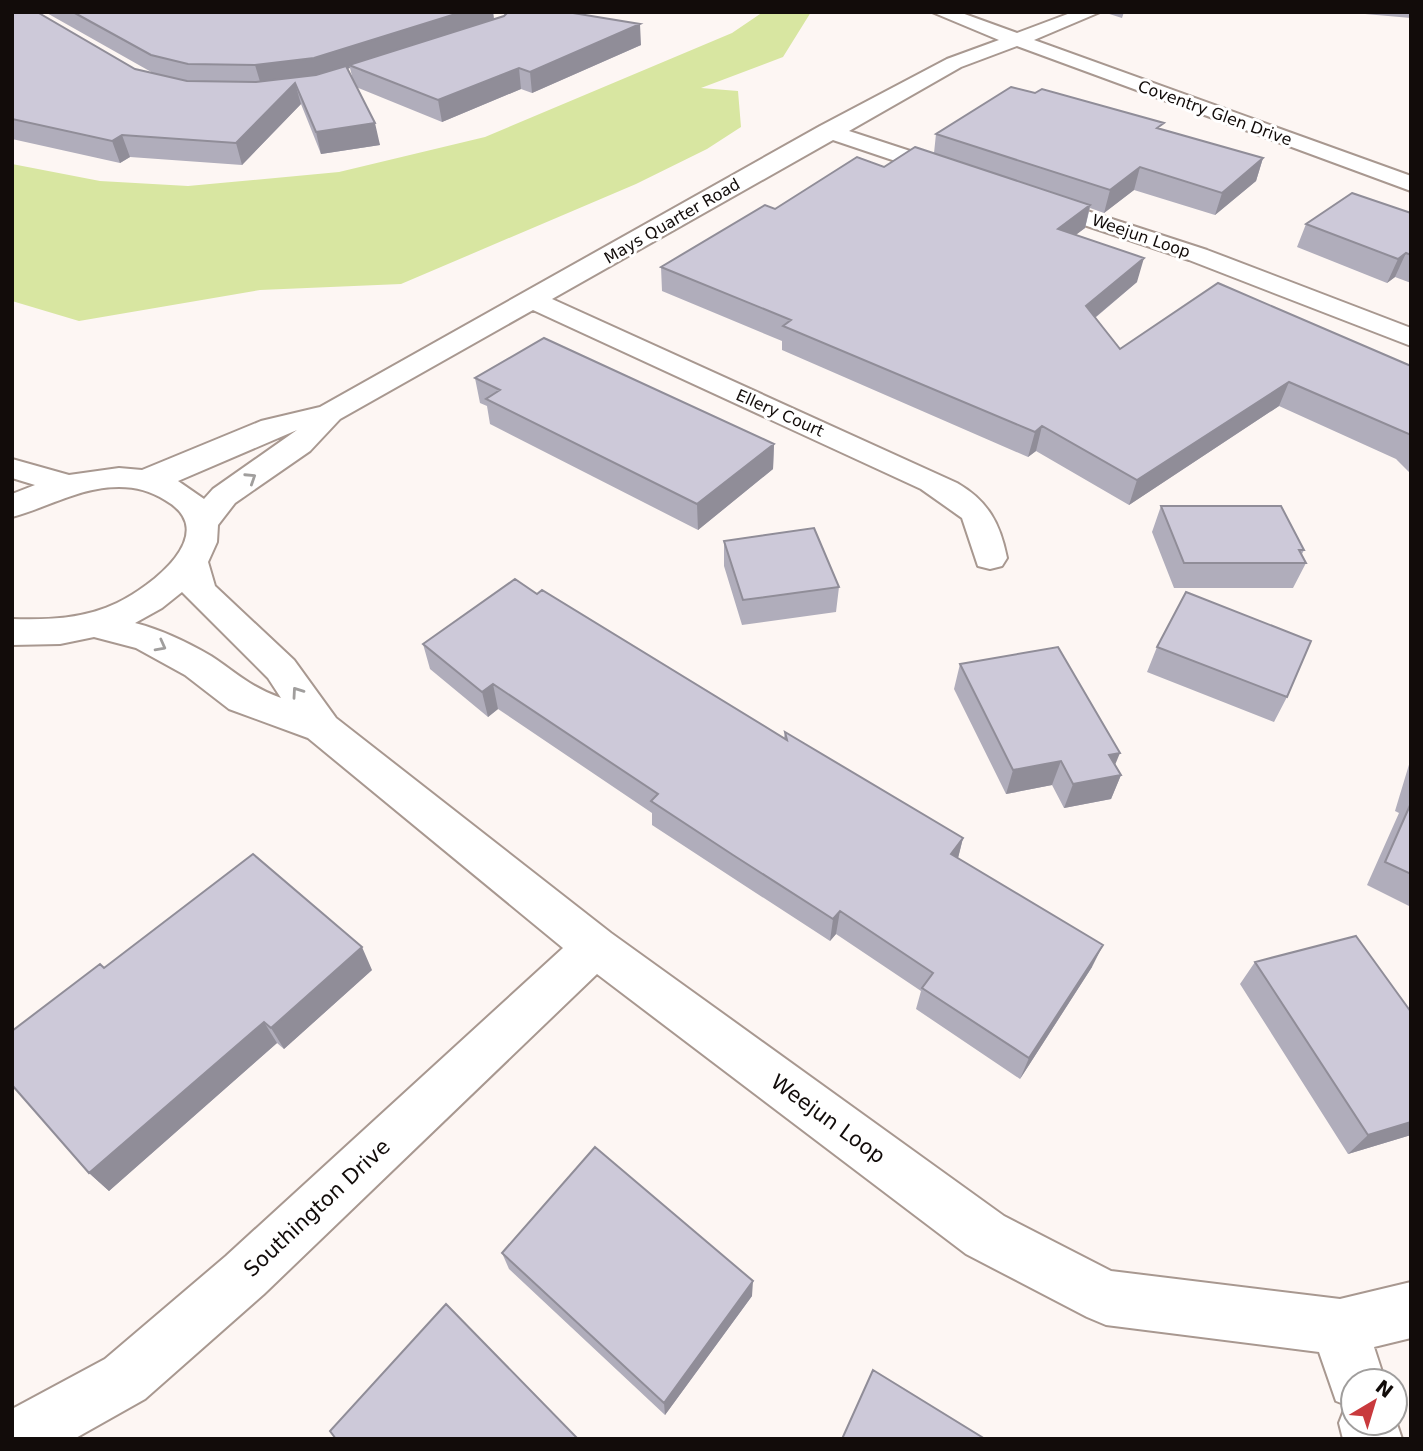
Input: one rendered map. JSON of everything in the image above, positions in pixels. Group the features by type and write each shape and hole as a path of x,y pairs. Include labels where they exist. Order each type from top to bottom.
{"street":[{"name":"Coventry Glen Drive","path":"941,12 1411,184"},
{"name":"Mays Quarter Road","path":"142,480 166,474 272,427 330,413 535,301 828,131 954,63 1091,12"},
{"path":"828,131 974,180"},
{"name":"Weejun Loop","path":"1013,193 1198,256 1411,338"},
{"name":"Ellery Court","path":"535,301 920,476 970,503 985,527 990,558"},
{"name":"Mays Quarter Road","path":"202,524 224,496 299,445 330,413"},
{"path":"12,468 67,485"},
{"name":"Mays Quarter Road","path":"12,507 67,485 105,479 142,480 171,488 192,503 202,524 201,542 191,563 153,598 96,625 37,634 12,632"},
{"name":"Weejun Loop","path":"191,563 199,591 281,669 322,729 595,947 985,1236 1106,1298 1340,1327 1411,1310"},
{"name":"Weejun Loop","path":"96,625 148,639 198,666 242,699 322,729"},
{"name":"Southington Drive","path":"16,1439 125,1379 246,1275 595,947"},
{"path":"1340,1327 1352,1367"}],"green space":[{"path":"763,12 811,12 783,57 701,88 738,91 741,127 707,149 636,184 401,284 260,290 79,321 12,301 12,164 100,181 188,186 339,172 485,137 732,33"}],"building":[{"path":"12,12 37,12 135,69 187,81 256,82 316,75 346,66 375,123 316,132 295,83 236,143 122,135 112,141 12,119"},
{"path":"73,12 462,12 314,58 255,65 188,64 151,55"},
{"path":"508,12 567,12 640,24 530,72 519,68 438,100 349,65 504,16"},
{"path":"1011,87 1035,93 1042,89 1164,123 1157,128 1263,158 1222,193 1140,167 1110,190 936,134"},
{"path":"915,147 1090,205 1058,229 1144,258 1086,306 1120,349 1218,283 1411,366 1411,435 1289,382 1137,480 1042,426 1035,432 783,326 791,320 661,267 765,205 775,209 857,157 884,167"},
{"path":"1352,193 1411,213 1411,255 1406,253 1398,259 1306,224"},
{"path":"544,338 774,444 697,504 486,399 500,390 475,378"},
{"path":"1161,506 1281,506 1304,550 1299,550 1306,563 1184,563"},
{"path":"814,528 839,587 743,600 724,541"},
{"path":"515,579 537,594 542,590 787,740 785,732 963,838 951,854 1103,945 1029,1058 922,988 933,973 840,911 833,919 733,855 651,801 658,794 493,684 482,692 423,644"},
{"path":"1186,592 1311,641 1287,697 1157,647"},
{"path":"1058,647 1120,753 1109,755 1121,775 1073,784 1061,761 1013,770 960,664"},
{"path":"1411,803 1411,874 1385,862"},
{"path":"253,854 362,947 271,1028 264,1022 89,1173 12,1085 12,1031 100,964 104,968"},
{"path":"1356,936 1411,1012 1411,1122 1368,1135 1255,962"},
{"path":"595,1147 753,1281 664,1403 502,1253"},
{"path":"446,1304 578,1439 336,1439 330,1431"},
{"path":"873,1370 985,1439 842,1439"}]}
